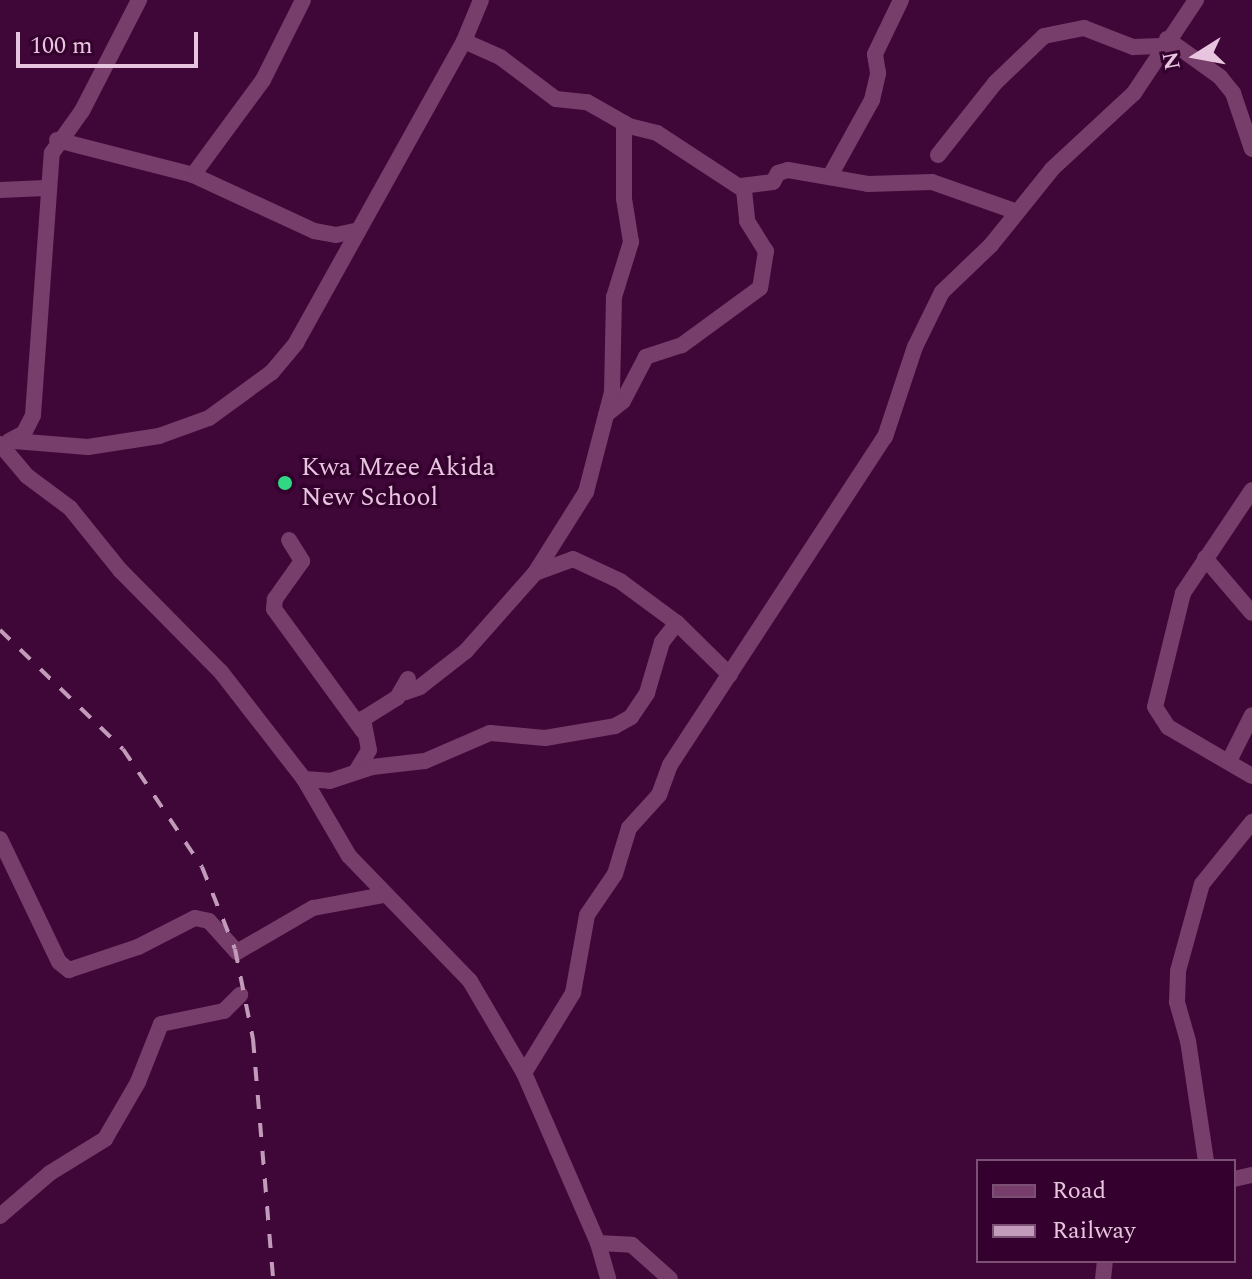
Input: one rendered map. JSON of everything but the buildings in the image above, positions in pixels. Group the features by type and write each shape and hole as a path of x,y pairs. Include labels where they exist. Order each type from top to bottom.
{"street":[{"path":"5,442 33,415 48,232 46,188 57,140 82,111 139,0"},
{"path":"193,175 263,80 303,0"},
{"path":"5,442 88,447 125,442 209,418 249,392 296,343 355,231 464,41 481,0"},
{"path":"830,176 872,100 878,73 875,54 901,0"},
{"path":"524,1073 573,993 587,915 615,874 629,828 659,795 670,765 885,437 915,347 942,292 1017,212 1052,169 1134,93 1164,43 1196,0"},
{"path":"938,155 987,91 1044,36 1084,28 1133,47 1164,43 1220,77 1242,105 1245,136 1252,149"},
{"path":"464,41 500,57 556,99 587,102 624,123 657,133 741,186 773,182 778,173 788,170 868,184 945,184 1017,212"},
{"path":"363,731 367,713 404,686 420,687 466,651 535,573 586,492 614,374 614,297 631,242 624,199 624,123"},
{"path":"57,140 193,175 314,231 336,235 355,231"},
{"path":"606,415 623,401 646,357 682,345 760,288 766,251 747,221 741,186"},
{"path":"0,190 46,188"},
{"path":"5,442 27,476 70,508 120,570 221,672 304,779 349,856 383,895 470,981 524,1073 598,1243 608,1279"},
{"path":"1252,490 1183,593 1155,707 1168,727 1252,776"},
{"path":"289,540 302,561 272,606 363,731 368,755 356,772"},
{"path":"1205,558 1252,613"},
{"path":"535,573 573,559 620,581 677,623 730,675"},
{"path":"304,779 330,781 356,772 425,761 490,733 545,738 625,722 647,693 662,642 677,623"},
{"path":"1229,761 1252,715"},
{"path":"1206,1159 1188,1041 1177,1002 1180,958 1202,884 1252,822"},
{"path":"0,839 59,962 69,970 138,947 195,918 209,921 237,952 313,908 383,895"},
{"path":"0,1216 50,1173 105,1139 138,1082 161,1024 224,1011 240,995"},
{"path":"598,1243 632,1245 670,1279"}],"railway":[{"path":"0,630 123,749 202,867 235,949 253,1039 273,1279"}],"place":[{"name":"Kwa Mzee Akida New School","path":"285,483"}]}
